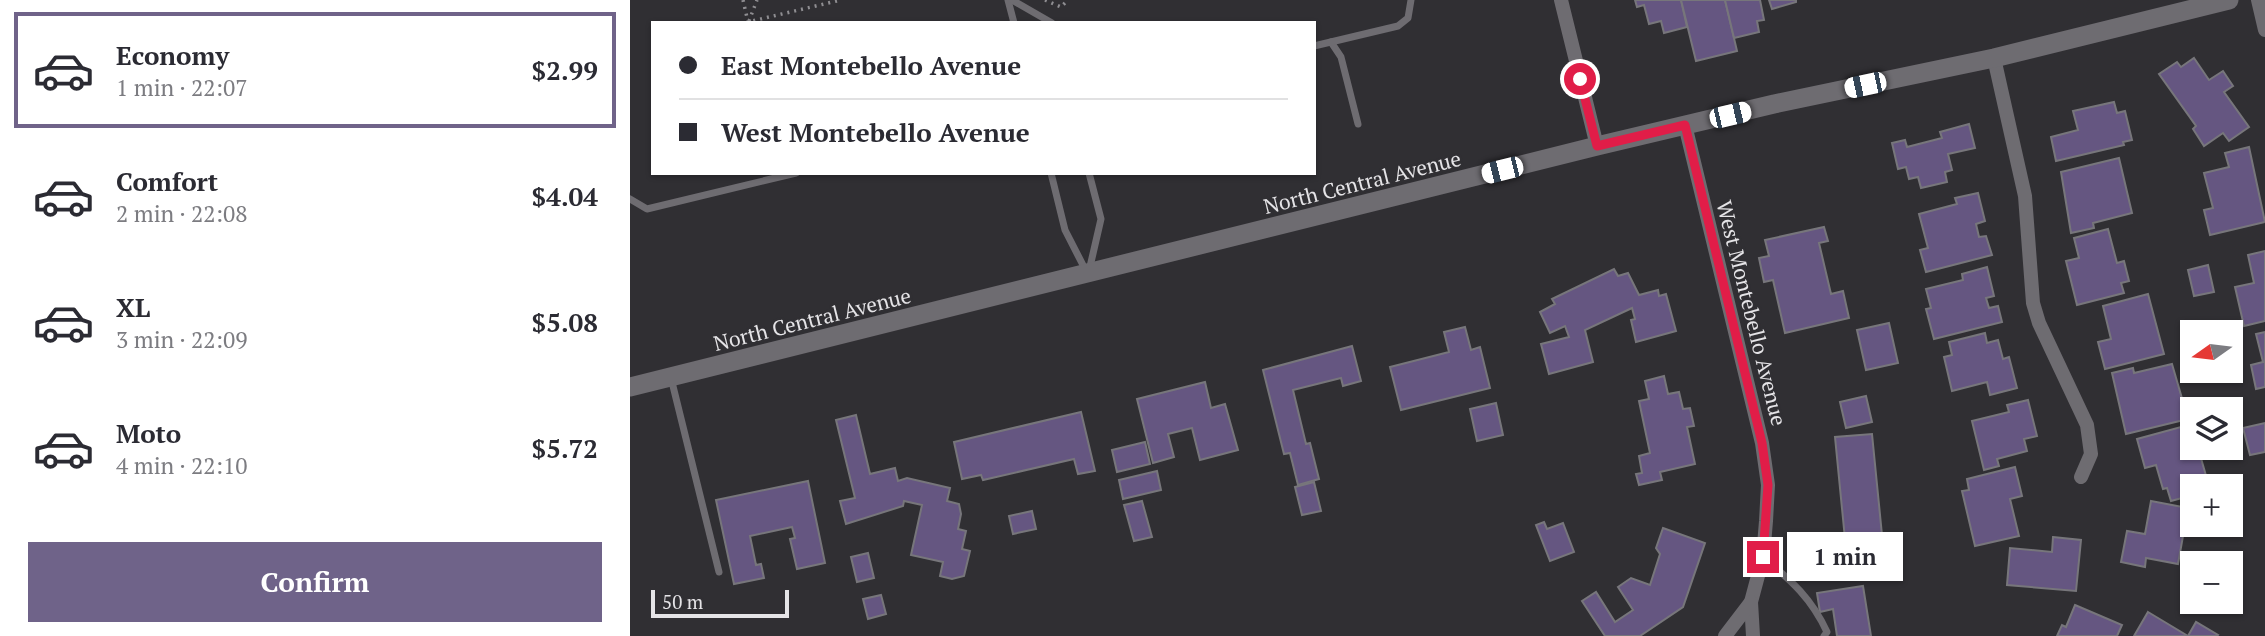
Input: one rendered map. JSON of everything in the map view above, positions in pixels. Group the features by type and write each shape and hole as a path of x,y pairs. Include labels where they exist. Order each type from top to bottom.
{"main road":[{"name":"North Central Avenue","path":"630,387 1597,146 1994,58 2229,0"}],"street":[{"path":"1561,0 1597,146"},
{"path":"2258,0 2265,30"},
{"path":"1994,58 2025,195 2033,303 2039,323 2087,425 2091,454 2081,477"},
{"name":"West Montebello Avenue","path":"1685,125 1762,443 1768,485 1763,557 1751,602 1753,636"},
{"path":"1725,636 1751,602"}],"lane":[{"path":"1010,0 1014,21"},
{"path":"1010,0 1048,21"},
{"path":"1316,46 1398,26 1408,18 1411,0"},
{"path":"1331,42 1341,57 1357,124"},
{"path":"630,199 647,209 788,175"},
{"path":"1051,175 1065,230 1088,275"},
{"path":"1088,275 1101,219 1090,175"},
{"path":"671,377 719,572"},
{"path":"1763,557 1800,587 1817,610 1827,632 1824,636"}],"path":[{"path":"743,0 748,21"},
{"path":"749,21 757,0"},
{"path":"816,6 817,0"},
{"path":"756,21 841,0"},
{"path":"1045,0 1061,7 1068,0"}],"building":[{"path":"1635,0 1681,0 1687,27 1664,33 1661,21 1649,24 1644,5 1637,7"},
{"path":"1681,0 1725,0 1737,51 1696,61"},
{"path":"1725,0 1760,0 1764,20 1757,21 1759,32 1734,38"},
{"path":"1769,0 1796,0 1796,2 1772,9"},
{"path":"2194,58 2209,80 2223,71 2233,86 2224,92 2249,127 2229,141 2223,133 2204,146 2193,129 2196,126 2159,74 2177,62 2181,67"},
{"path":"2114,102 2117,113 2125,111 2132,140 2123,142 2124,145 2056,161 2051,137 2078,130 2073,111"},
{"path":"1969,124 1975,148 1948,154 1952,170 1945,172 1947,182 1921,188 1918,177 1909,179 1906,167 1898,169 1892,143 1905,140 1907,147 1942,138 1940,132"},
{"path":"2249,147 2265,222 2210,235 2204,210 2213,208 2204,173 2229,167 2225,153"},
{"path":"2119,158 2132,213 2093,223 2094,228 2071,233 2061,172"},
{"path":"1978,193 1985,221 1976,224 1979,237 1986,236 1992,255 1926,272 1920,250 1928,248 1919,214 1957,204 1955,198"},
{"path":"1824,227 1828,241 1819,243 1831,294 1843,291 1849,318 1785,333 1773,280 1764,282 1759,258 1769,256 1765,240"},
{"path":"2108,229 2117,263 2124,261 2129,281 2121,283 2124,293 2077,305 2066,261 2079,258 2074,238"},
{"path":"2265,251 2265,321 2244,326 2235,287 2254,283 2248,255"},
{"path":"2208,265 2214,292 2194,296 2188,270"},
{"path":"1987,267 1994,296 1986,298 1989,308 1998,306 2002,322 1934,339 1926,309 1931,308 1926,289 1963,280 1962,274"},
{"path":"1614,269 1618,276 1628,273 1639,295 1658,290 1659,296 1666,294 1676,331 1636,342 1631,320 1635,319 1632,308 1585,330 1593,362 1549,374 1541,344 1569,337 1565,326 1550,333 1540,312 1555,304 1552,299"},
{"path":"2148,294 2164,354 2105,369 2098,342 2111,339 2103,306"},
{"path":"1889,323 1898,363 1866,370 1857,330"},
{"path":"1465,327 1471,350 1480,347 1490,388 1401,410 1390,367 1449,352 1444,332"},
{"path":"2265,332 2265,387 2256,389 2251,365 2263,362 2256,334"},
{"path":"1985,333 1987,343 1998,340 2003,359 2009,357 2017,388 1990,395 1987,382 1952,391 1944,357 1952,355 1949,342"},
{"path":"1352,346 1361,381 1343,386 1341,378 1293,390 1306,444 1310,443 1319,479 1298,485 1290,453 1284,454 1263,370"},
{"path":"2172,364 2182,397 2180,421 2126,434 2112,373 2133,368 2134,373"},
{"path":"1664,376 1668,394 1679,392 1683,409 1690,408 1694,426 1687,427 1695,464 1660,472 1662,480 1639,485 1636,474 1642,473 1639,456 1650,453 1639,401 1649,399 1645,381"},
{"path":"1205,382 1211,408 1225,404 1238,450 1200,460 1192,428 1168,434 1174,457 1153,463 1137,399"},
{"path":"1866,396 1872,422 1846,428 1840,402"},
{"path":"2028,400 2037,436 2024,439 2027,451 1997,459 1999,466 1984,470 1972,421 2009,412 2007,405"},
{"path":"1496,403 1503,435 1477,441 1470,409"},
{"path":"1081,412 1095,471 1078,474 1074,459 983,480 981,475 962,479 954,442"},
{"path":"856,415 870,474 895,468 898,481 907,478 950,488 947,501 959,504 961,514 958,529 966,531 962,549 970,551 964,576 952,579 940,576 943,562 911,555 922,505 904,501 903,506 846,524 840,501 855,498 836,420"},
{"path":"2265,423 2265,452 2250,455 2243,428"},
{"path":"2180,427 2180,460 2201,460 2206,474 2180,474 2180,499 2171,501 2167,488 2163,489 2156,465 2145,468 2137,439"},
{"path":"1872,434 1882,535 1845,539 1835,437"},
{"path":"1145,442 1150,464 1117,472 1112,450"},
{"path":"2015,467 2022,496 2010,499 2019,536 1975,546 1962,491 1969,490 1967,479"},
{"path":"1157,471 1161,490 1123,499 1119,480"},
{"path":"808,481 825,563 797,569 790,539 795,538 792,527 750,536 756,565 761,564 764,578 734,584 716,500"},
{"path":"1314,482 1321,511 1302,515 1295,487"},
{"path":"1142,501 1152,537 1134,541 1124,505"},
{"path":"2151,501 2180,506 2180,537 2183,537 2178,564 2146,558 2145,567 2121,562 2127,531 2145,534"},
{"path":"1032,511 1036,529 1013,534 1009,516"},
{"path":"1544,522 1547,529 1563,523 1574,552 1550,561 1536,525"},
{"path":"1663,528 1705,543 1683,607 1640,636 1605,636 1582,601 1596,592 1615,622 1633,610 1618,587 1631,578 1650,585 1660,554 1656,548"},
{"path":"2053,537 2081,540 2076,591 2007,585 2010,548 2052,552"},
{"path":"868,553 874,578 857,582 851,557"},
{"path":"1863,586 1871,636 1837,636 1833,609 1820,612 1817,593"},
{"path":"881,595 886,614 868,619 863,599"},
{"path":"2075,605 2122,625 2117,636 2057,636 2062,625 2066,627"},
{"path":"2148,612 2188,636 2134,636"},
{"path":"2196,622 2218,635 2217,636 2188,636"}],"route":[{"path":"1580,79 1597,146 1685,125 1762,443 1768,485 1763,557"}]}
